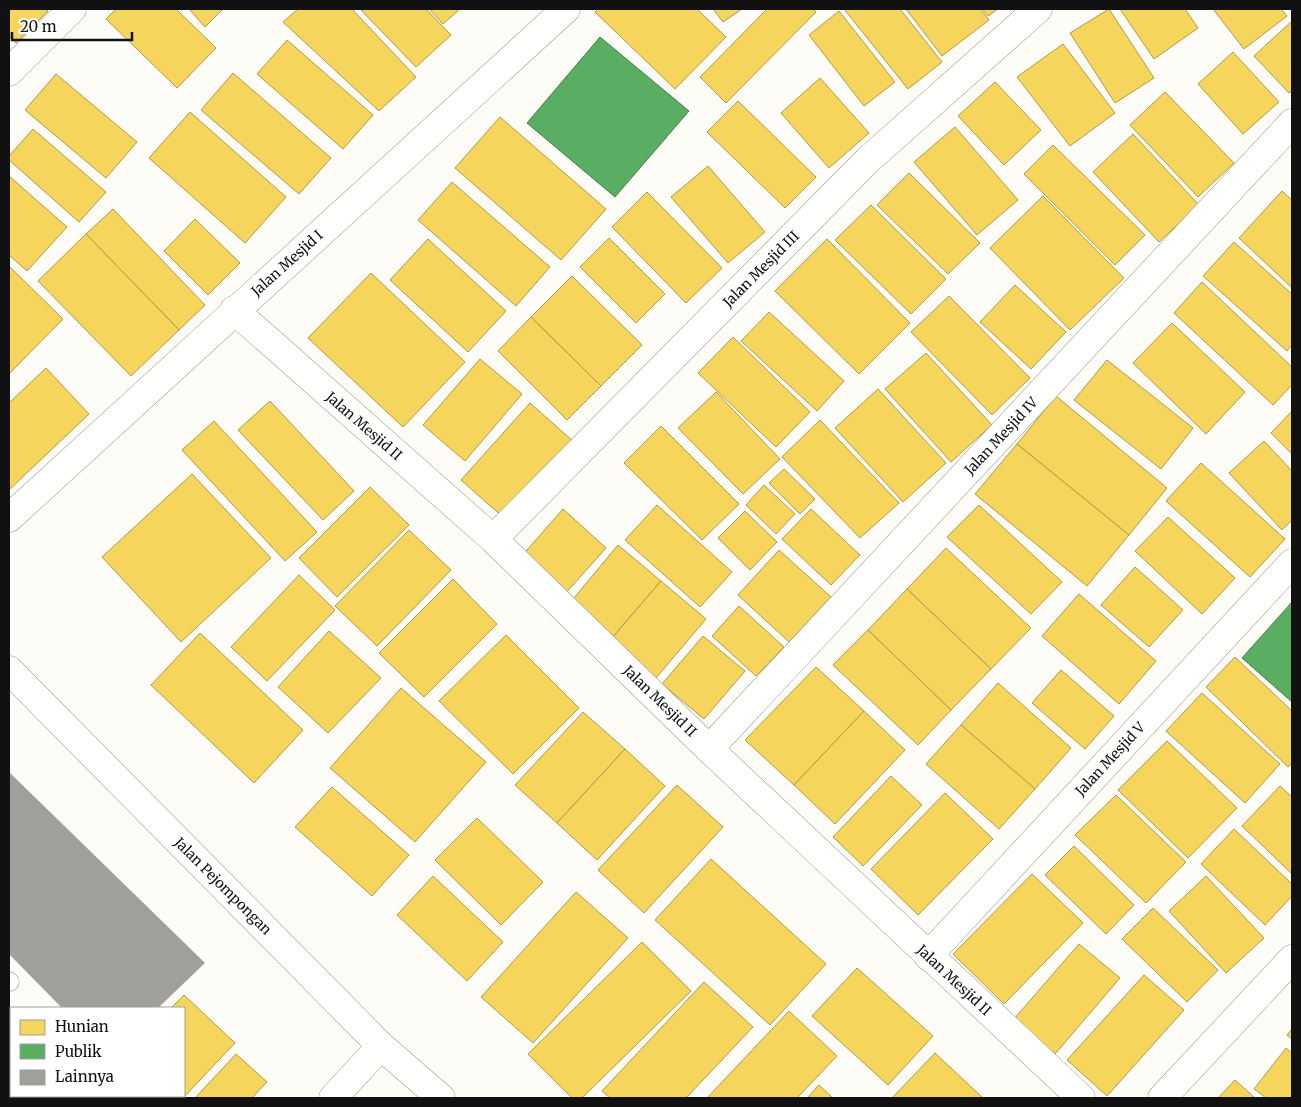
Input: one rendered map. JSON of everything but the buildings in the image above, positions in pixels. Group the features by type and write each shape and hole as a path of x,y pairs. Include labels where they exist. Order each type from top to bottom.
{"street":[{"path":"9,72 72,9"},
{"name":"Jalan Mesjid I","path":"9,518 234,310 566,9"},
{"name":"Jalan Mesjid III","path":"493,539 868,160 1038,9"},
{"name":"Jalan Mesjid IV","path":"709,749 1292,124"},
{"name":"Jalan Mesjid II","path":"234,310 493,539 709,749 1081,1098"},
{"name":"Jalan Mesjid V","path":"928,956 1292,563"},
{"name":"Jalan Pejompongan","path":"9,670 381,1046 441,1098"},
{"path":"1162,1098 1292,959"},
{"path":"333,1098 381,1046"}]}
